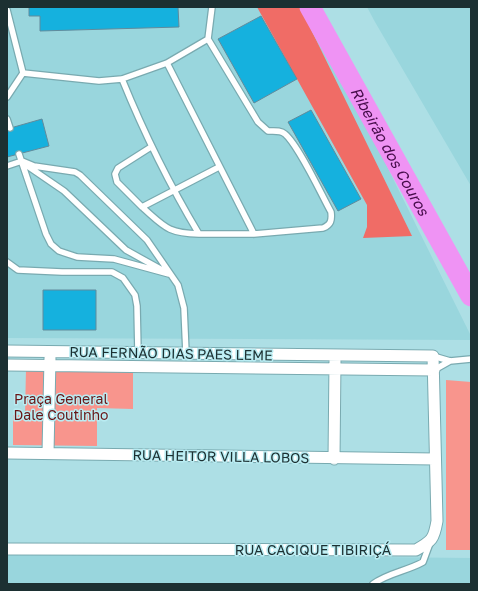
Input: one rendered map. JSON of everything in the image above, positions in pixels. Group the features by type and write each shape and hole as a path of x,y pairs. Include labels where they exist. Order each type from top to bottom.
{"street":[{"name":"RUA FERNÃO DIAS PAES LEME","path":"7,351 433,356"},
{"path":"48,453 50,352"},
{"path":"171,367 172,353"},
{"path":"334,459 335,355"},
{"path":"430,542 435,534 437,521 433,356"},
{"name":"RUA FERNÃO DIAS PAES LEME","path":"7,365 434,370"},
{"name":"RUA HEITOR VILLA LOBOS","path":"7,453 334,459 436,459"},
{"name":"RUA CACIQUE TIBIRIÇÁ","path":"7,549 416,550 430,542"}],"lane":[{"path":"151,147 118,168 115,174 117,182 142,207 170,230 180,234 254,234 323,228 328,226 332,219 331,212 294,144 285,134 279,131 268,131 258,122 208,39 212,7"},
{"path":"7,10 23,73 8,94"},
{"path":"23,73 99,81 122,79 167,64 208,39"},
{"path":"167,64 254,234"},
{"path":"122,79 151,147 199,234"},
{"path":"7,119 10,128"},
{"path":"19,154 46,234 51,244 59,251 78,257 114,259 169,274"},
{"path":"22,162 64,191 126,250 169,274"},
{"path":"7,166 22,162 34,166 61,169 80,175 147,240 178,285 182,296 186,353"},
{"path":"142,207 219,167"},
{"path":"7,262 18,270 112,272 123,278 135,295 137,306 138,352"},
{"name":"RUA FERNÃO DIAS PAES LEME","path":"433,356 450,361 471,359"},
{"name":"RUA FERNÃO DIAS PAES LEME","path":"434,370 450,361"},
{"path":"373,584 385,576 413,568 423,562 430,542"}],"shaded area":[{"path":"7,7 308,7 471,336 471,340 7,338"},
{"path":"257,7 300,7 412,236 363,238 367,227 367,205"},
{"path":"367,7 471,7 471,186 375,22"},
{"path":"7,553 471,558 471,584 7,584"}],"green space":[{"name":"Praça General Dale Coutinho","path":"26,369 133,371 133,409 97,408 97,446 13,445 13,415 25,415"},
{"path":"446,380 471,382 471,550 446,550"}],"building":[{"path":"29,7 178,7 179,27 40,31 40,16 29,16"},
{"path":"261,16 297,79 254,103 218,39"},
{"path":"311,110 361,199 338,211 288,122"},
{"path":"42,119 49,146 7,157 7,129"},
{"path":"43,290 96,290 96,330 43,330"}],"waterway":[{"name":"Ribeirão dos Couros","path":"310,7 471,296"}]}
